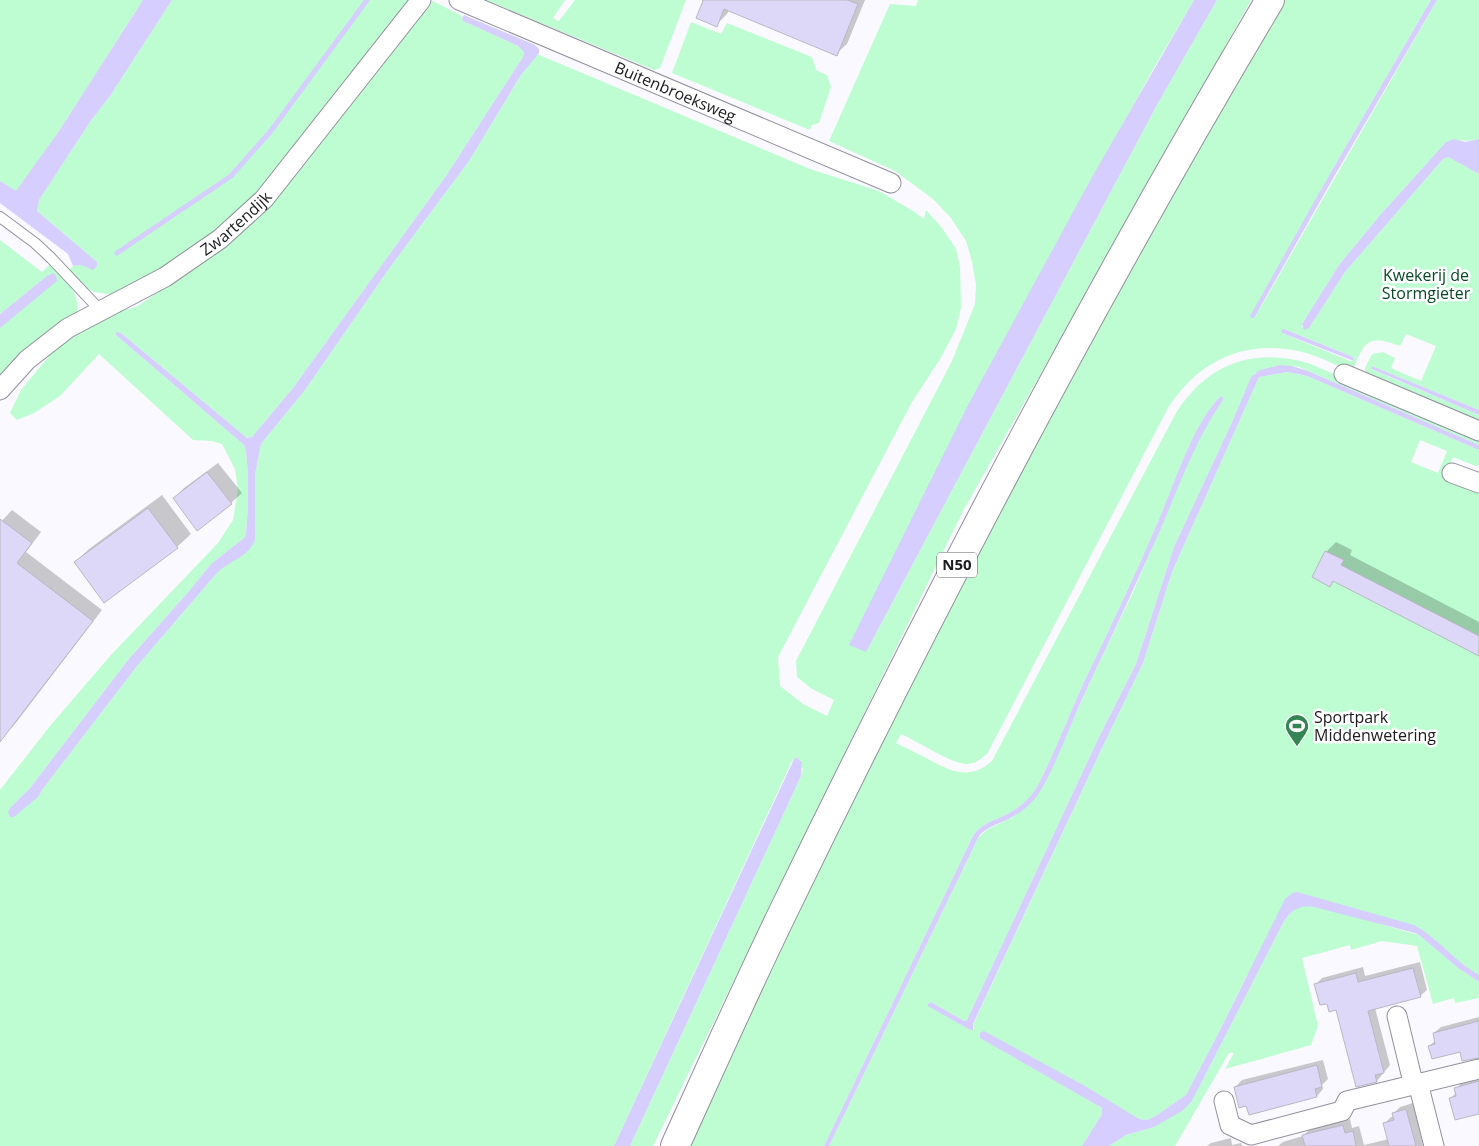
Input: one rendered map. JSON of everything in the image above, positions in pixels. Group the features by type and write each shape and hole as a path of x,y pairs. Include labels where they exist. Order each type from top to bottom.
{"highway":[{"name":"N50","path":"664,1146 774,908 881,688 987,485 1099,278 1258,0"},
{"name":"N50","path":"675,1146 787,904 883,709 988,506 1109,281 1270,0"}],"street":[{"name":"Zwartendijk","path":"0,390 27,360 68,328 173,272 220,239 264,199 421,0"},
{"name":"Buitenbroeksweg","path":"459,0 891,182"},
{"path":"1344,374 1479,431"},
{"path":"1452,473 1479,483"},
{"path":"1397,1016 1412,1078 1418,1083 1434,1146"},
{"path":"1224,1101 1230,1125 1252,1140 1342,1111 1347,1101 1479,1069"}],"lane":[{"path":"0,217 40,248 101,311"}],"green space":[{"path":"0,0 143,0 59,131 16,192 0,181"},
{"path":"172,0 409,0 254,202 192,252 114,295 94,292 88,289 69,270 73,266 97,262 37,211 39,200 92,119 110,96"},
{"path":"486,0 565,0 553,18 559,21 575,0 686,0 660,68 654,70"},
{"path":"918,0 1194,0 1151,73 1062,234 866,652 1158,103 1217,0 1251,0 963,511 653,1146 630,1146 801,776 803,769 795,757 614,1146 0,1146 0,790 50,726 111,655 218,543 233,520 238,490 235,469 222,444 212,441 193,440 99,354 60,396 34,413 17,420 10,413 21,390 54,350 103,317 138,306 188,271 233,235 412,16 433,1 462,16 463,21 518,46 524,51 523,57 446,176 293,388 252,437 247,438 121,333 116,333 116,335 244,445 248,475 246,534 244,538 211,564 128,660 30,788 11,807 39,796 137,666 222,567 255,540 255,475 261,444 305,390 388,270 469,161 521,75 537,54 810,169 879,191 924,219 926,210 942,228 956,249 960,267 961,307 956,329 940,359 912,402 778,657 780,686 803,704 827,716 834,700 812,689 797,677 796,661 952,361 975,304 976,285 972,261 966,241 951,218 933,199 895,171 829,141 890,4 916,6"},
{"name":"Kwekerij de Stormgieter","path":"1280,0 1431,0 1331,172 1254,319 1437,0 1479,0 1479,139 1446,142 1381,214 1339,265 1302,324 1302,327 1309,328 1345,272 1443,159 1448,157 1479,174 1479,410 1372,366 1371,369 1479,415 1479,426 1365,378 1365,368 1372,354 1383,352 1395,358 1391,368 1421,381 1436,346 1406,334 1400,346 1381,341 1369,343 1361,352 1353,370 1349,371 1312,355 1285,349 1265,348 1246,351 1228,356 1212,364 1196,375 1169,406 987,754 975,762 966,764 943,756 901,734 896,743 950,770 958,772 975,771 992,761 1176,413 1188,396 1217,371 1250,359 1268,357 1308,363 1479,435 1479,445 1299,367 1292,366 1255,373 1251,378 1174,547 1136,664 1099,737 967,1020 964,1021 931,1002 928,1005 970,1030 974,1029 973,1025 1143,663 1172,572 1259,377 1287,372 1307,376 1479,450 1479,466 1453,457 1445,477 1479,493 1479,978 1418,930 1293,897 1246,977 1186,1095 1154,1117 1147,1120 1139,1119 981,1038 1102,1108 1102,1114 1082,1146 829,1146 978,838 988,829 1013,817 1044,785 1134,590 1194,448 1208,421 1223,400 1221,396 1201,422 1184,457 1139,564 1037,787 1031,796 1020,806 981,827 973,836 824,1146 680,1146 986,523","holes":["1287,330 1353,357 1354,361 1282,333","1420,440 1447,451 1438,473 1411,462"]},
{"path":"691,22 721,34 727,23 812,57 816,70 827,75 831,87 819,123 812,125 810,130 672,73"},
{"path":"0,240 42,272 50,264 71,288 75,295 78,310 76,318 0,382 0,328 13,316 47,276 0,314"},
{"path":"1305,905 1338,912 1419,935 1458,968 1479,982 1479,998 1455,1003 1454,998 1433,1004 1417,946 1382,941 1351,950 1350,945 1302,958 1318,1026 1311,1045 1225,1069 1234,1053 1229,1053 1175,1146 1109,1146 1126,1135 1154,1127 1192,1101 1287,916 1292,911"}],"shaded area":[{"path":"143,0 172,0 110,96 92,119 39,200 37,211 97,262 97,266 93,270 81,265 73,266 68,254 0,203 0,181 16,191 59,131"},
{"path":"1194,0 1217,0 1158,103 866,652 849,645 967,407 1092,177"},
{"path":"1431,0 1437,0 1254,318 1251,318 1250,316 1331,172"},
{"path":"464,15 535,45 539,49 539,53 521,75 469,161 388,270 305,390 261,444 255,475 255,540 252,546 243,555 216,574 137,666 39,796 14,817 10,817 8,812 11,807 30,788 128,660 211,564 244,538 246,534 248,475 244,445 116,335 116,332 121,333 247,438 252,437 293,388 446,176 523,57 524,52 518,46 463,21"},
{"path":"1454,139 1465,142 1479,139 1479,174 1448,157 1443,159 1345,272 1309,328 1304,330 1302,324 1339,265 1381,214 1446,142"},
{"path":"53,273 56,275 57,281 0,328 0,314"},
{"path":"1284,329 1353,357 1354,361 1282,333 1281,330"},
{"path":"1280,365 1292,366 1308,371 1479,445 1479,450 1307,376 1287,372 1259,377 1172,572 1143,663 973,1024 973,1030 970,1030 928,1006 928,1004 931,1002 964,1021 967,1020 1099,737 1136,664 1174,547 1251,377 1260,370"},
{"path":"1372,366 1479,410 1479,415 1372,369"},
{"path":"1221,396 1223,400 1213,415 1189,462 1162,526 1044,785 1022,811 989,828 978,838 829,1146 824,1146 973,836 981,827 1020,806 1031,796 1037,787 1139,564 1184,456 1201,422"},
{"path":"795,757 802,762 801,776 630,1146 614,1146"},
{"path":"1297,892 1414,925 1431,936 1462,964 1479,975 1479,982 1458,968 1415,933 1314,907 1296,909 1283,923 1192,1101 1182,1111 1154,1127 1126,1135 1109,1146 1082,1146 1102,1114 1102,1108 980,1038 980,1033 984,1031 1085,1086 1139,1119 1147,1120 1154,1117 1186,1095 1285,899 1292,893"}],"building":[{"path":"702,0 847,0 858,4 837,56 724,9 717,27 696,18"},
{"path":"207,472 232,504 197,531 173,498"},
{"path":"148,508 178,548 104,603 74,562"},
{"path":"0,519 32,543 17,563 93,621 0,742"},
{"path":"1325,551 1344,560 1341,565 1479,636 1479,656 1333,581 1330,587 1312,577"},
{"path":"1413,968 1421,997 1368,1011 1384,1073 1375,1075 1377,1082 1356,1087 1336,1010 1329,1012 1327,1004 1320,1005 1314,984 1356,973 1358,982"},
{"path":"1479,1021 1479,1058 1462,1061 1460,1052 1432,1059 1428,1046 1435,1044 1433,1033"},
{"path":"1317,1065 1322,1087 1315,1089 1317,1097 1249,1115 1246,1106 1239,1108 1234,1087"},
{"path":"1479,1081 1479,1114 1455,1120 1449,1098 1456,1096 1454,1088"},
{"path":"1406,1109 1416,1146 1389,1146 1383,1123 1394,1120 1392,1113"},
{"path":"1343,1125 1345,1133 1353,1131 1356,1146 1305,1146 1302,1135"}],"waterway":[{"path":"117,253 231,176 270,132 367,0"}],"place":[{"name":"Sportpark Middenwetering","path":"1297,747"}]}
